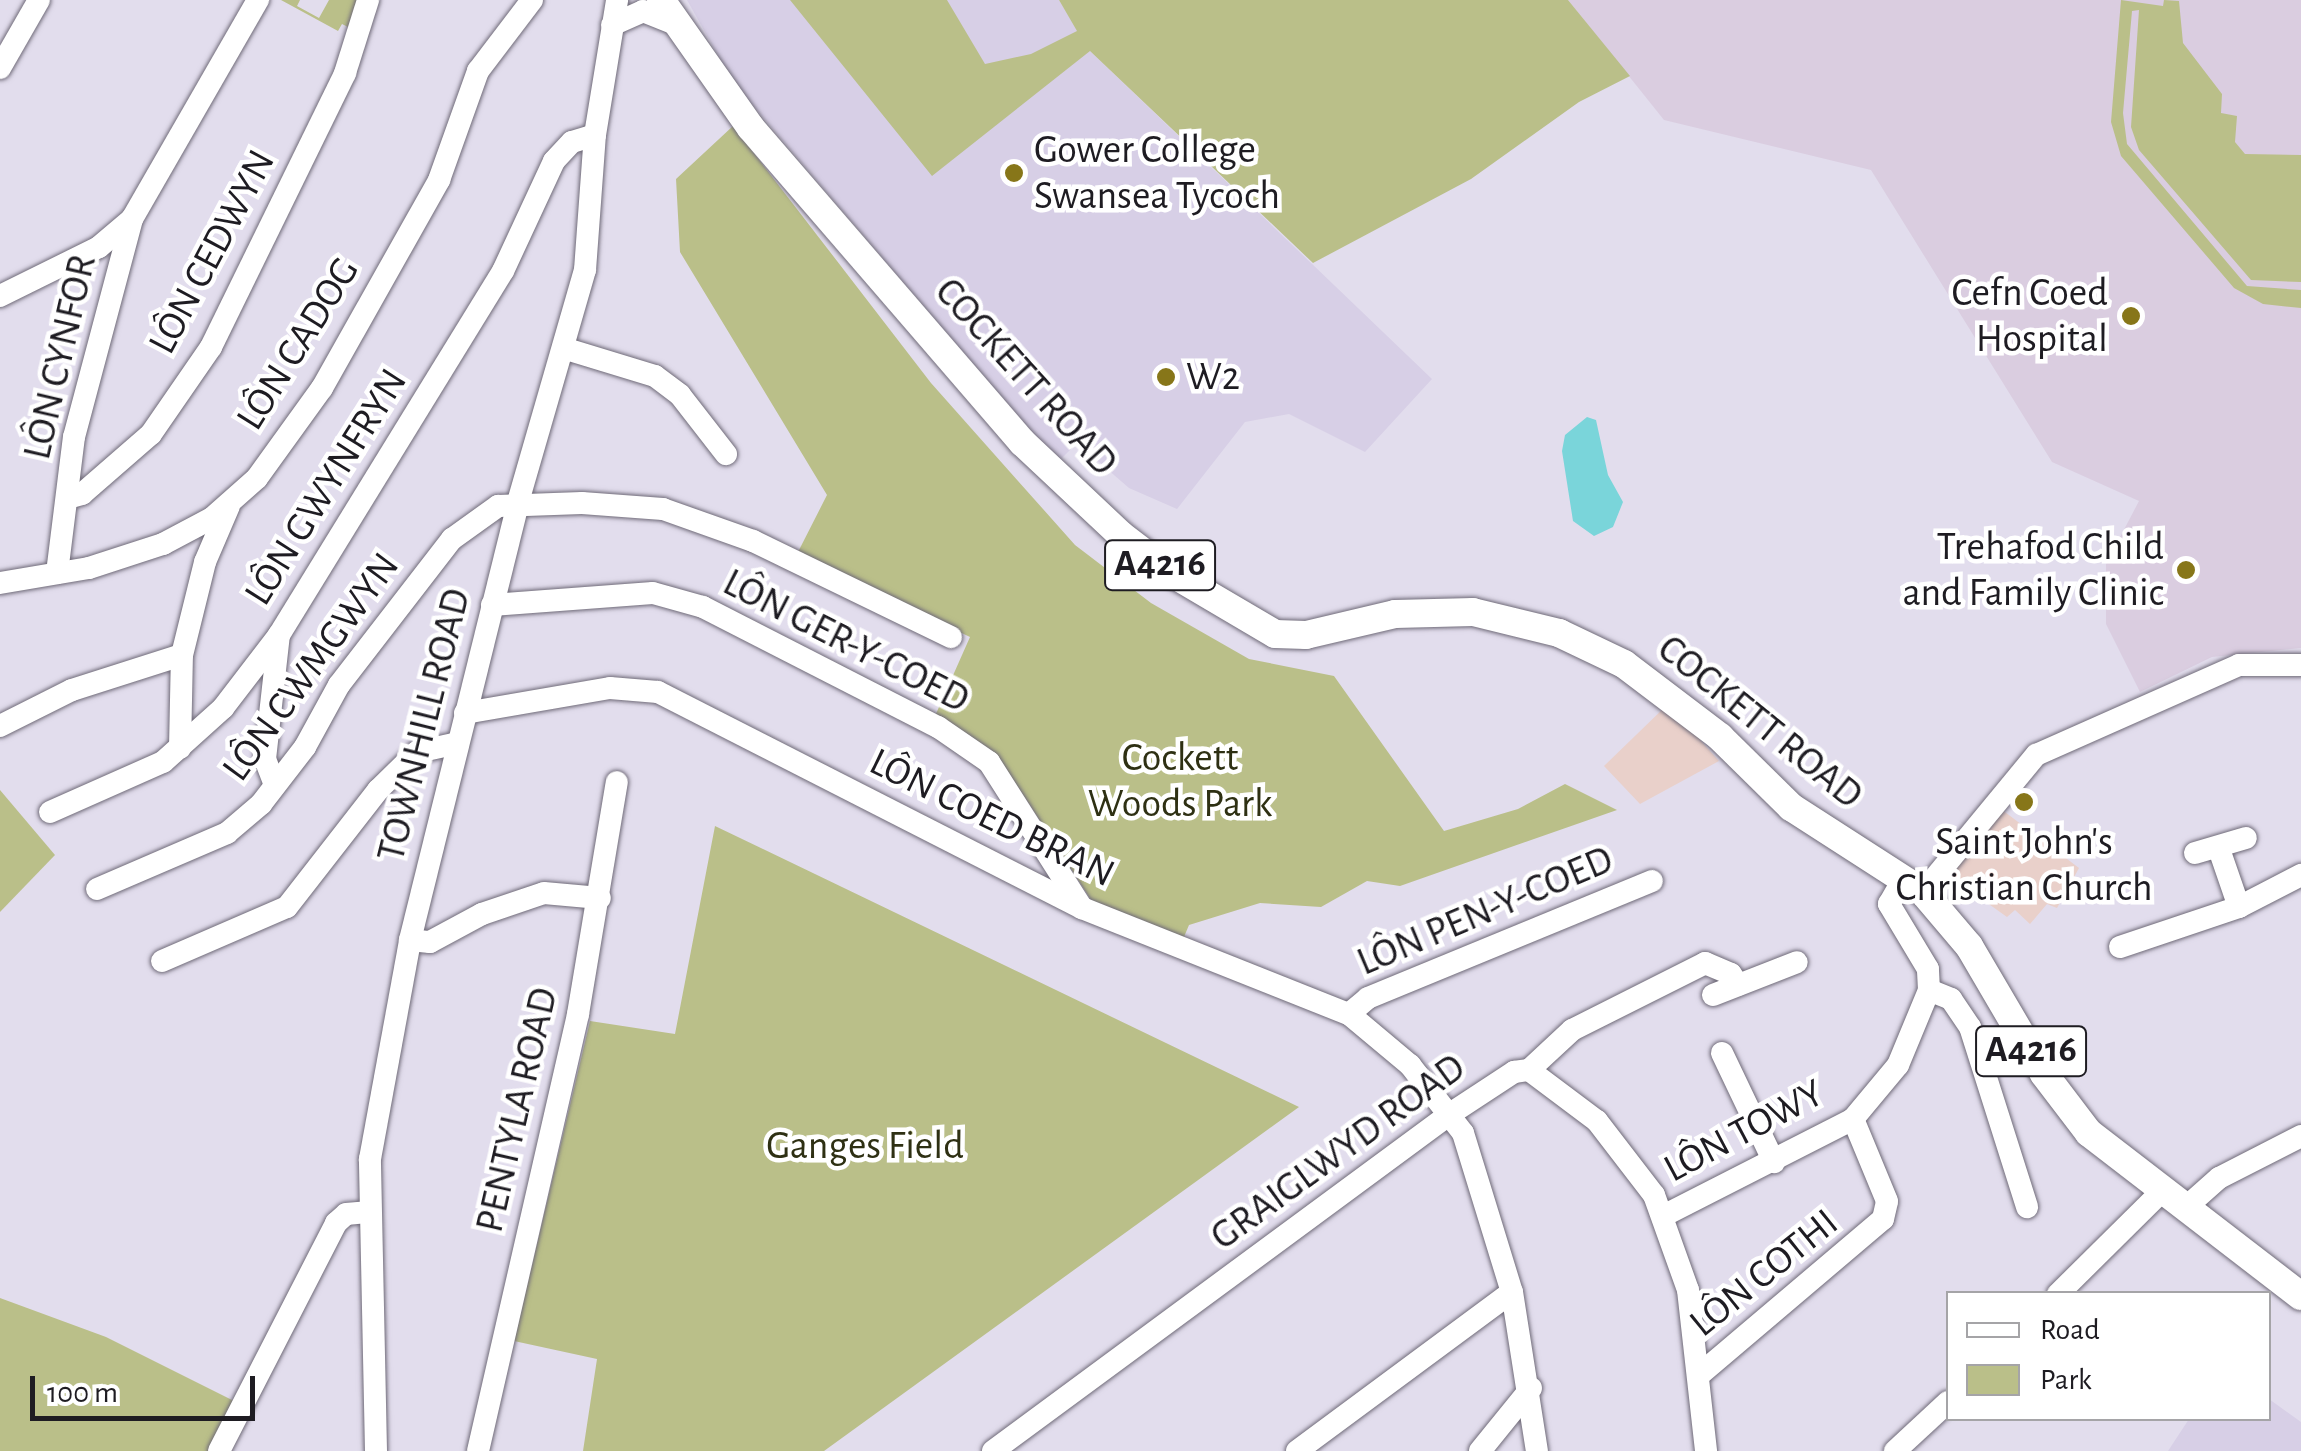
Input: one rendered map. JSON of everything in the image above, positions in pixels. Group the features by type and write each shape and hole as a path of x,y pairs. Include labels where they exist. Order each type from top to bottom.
{"main road":[{"name":"COCKETT ROAD","path":"669,12 750,128 1022,442 1168,571 1262,630 1286,636 1443,610 1504,616 1568,636 1666,691 1791,808 1913,885 1969,946 2044,1074 2089,1133 2160,1192 2301,1296"}],"street":[{"path":"0,68 39,0"},
{"path":"0,296 98,248 132,219 258,0"},
{"name":"LÔN CADOG","path":"0,583 57,573 162,544 230,503 257,478 322,388 439,180 478,71 532,0"},
{"name":"TOWNHILL ROAD","path":"376,1451 370,1159 410,940 518,502 584,270 594,136 617,0"},
{"name":"LÔN CEDWYN","path":"67,498 151,434 211,347 345,73 374,2"},
{"path":"612,25 643,11 669,12"},
{"name":"LÔN GWYNFRYN","path":"50,812 180,748 213,719 279,635 503,271 554,161 572,142 594,136"},
{"name":"LÔN CYNFOR","path":"57,573 93,355 132,219"},
{"path":"563,348 656,376 680,395 726,454"},
{"path":"518,502 663,509 753,541 951,637"},
{"name":"LÔN CWMGWYN","path":"98,888 227,834 275,785 339,686 452,539 479,514 518,502"},
{"path":"180,748 182,655 205,562 230,503"},
{"name":"LÔN GER-Y-COED","path":"492,606 653,593 702,608 905,710 988,762 1082,908"},
{"path":"275,785 265,758 279,635"},
{"path":"0,726 72,690 182,655"},
{"path":"2026,1208 1970,1027 1951,999 1929,990 1928,969 1889,904 1913,885 2036,755 2239,665 2301,665"},
{"name":"LÔN COED BRAN","path":"465,712 610,688 658,692 1082,908 1350,1014 1410,1065 1450,1114 1476,1165 1512,1292 1531,1388 1537,1451"},
{"path":"162,960 287,907 404,765 437,743 458,742"},
{"name":"PENTYLA ROAD","path":"478,1451 600,898 616,782"},
{"path":"2239,907 2207,851 2246,838"},
{"path":"2120,947 2239,907 2301,875"},
{"name":"LÔN PEN-Y-COED","path":"1350,1014 1368,998 1652,881"},
{"path":"410,940 430,942 482,914 544,893 600,898"},
{"path":"1713,995 1797,962"},
{"name":"GRAIGLWYD ROAD","path":"993,1451 1450,1114 1514,1072 1529,1070 1572,1030 1704,963 1732,974 1738,985"},
{"name":"LÔN TOWY","path":"1663,1216 1853,1119 1912,1042 1929,990"},
{"path":"1722,1054 1774,1162"},
{"path":"1529,1070 1568,1094 1625,1150 1663,1216 1688,1290 1706,1451"},
{"name":"LÔN COTHI","path":"1699,1375 1883,1219 1887,1202 1853,1119"},
{"path":"2184,1209 2219,1178 2301,1136"},
{"path":"2061,1291 2160,1192"},
{"path":"220,1451 336,1222 346,1214 370,1212"},
{"path":"1297,1451 1512,1292"},
{"path":"1480,1451 1531,1388"},
{"path":"1895,1451 1946,1404"}],"shaded area":[{"name":"Gower College Swansea Tycoch","path":"687,0 1059,0 1090,51 1432,379 1365,452 1289,414 1245,422 1177,509 1129,488 1077,443 1057,463 733,82"},
{"name":"Cefn Coed Hospital","path":"1568,0 2301,0 2301,648 2212,657 2140,692 2106,624 2106,564 2139,501 2052,462 1871,170 1664,120"},
{"path":"1668,704 1719,761 1640,804 1604,766"},
{"path":"1993,803 2079,868 2057,908 2047,904 2030,924 2015,910 2007,917 1941,870"},
{"path":"2271,1400 2301,1422 2301,1451 2168,1451 2188,1421 2271,1421"}],"green space":[{"path":"281,0 300,0 297,6 319,18 329,0 359,0 354,30 342,24 338,31"},
{"path":"790,0 947,0 985,64 1031,54 1077,31 1059,0 1568,0 1630,76 1579,102 1471,179 1313,263 1090,51 932,176"},
{"path":"2121,0 2163,6 2164,0 2179,1 2183,43 2222,94 2221,113 2237,116 2235,142 2245,154 2301,155 2301,282 2251,280 2139,150 2131,127 2139,10 2132,11 2123,113 2127,144 2247,286 2301,290 2301,308 2263,304 2234,288 2121,156 2111,122"},
{"name":"Cockett Woods Park","path":"733,126 931,383 1075,545 1151,603 1249,659 1334,676 1444,831 1518,809 1565,784 1617,810 1400,886 1367,881 1321,907 1260,903 1189,925 1181,944 1095,906 1020,790 935,716 970,637 797,554 827,495 680,252 676,179"},
{"path":"0,790 55,855 0,912"},
{"name":"Ganges Field","path":"715,826 1299,1107 824,1451 583,1451 597,1359 514,1341 590,1021 675,1034"},
{"path":"0,1298 106,1337 236,1402 212,1451 0,1451"}],"water":[{"path":"1587,417 1596,420 1608,475 1623,502 1613,527 1594,536 1573,521 1562,451 1565,435"}],"place":[{"name":"Gower College Swansea Tycoch","path":"1014,173"},
{"name":"Cefn Coed Hospital","path":"2131,316"},
{"name":"W2","path":"1166,377"},
{"name":"Trehafod Child and Family Clinic","path":"2186,570"},
{"name":"Saint John's Christian Church","path":"2024,802"}]}
